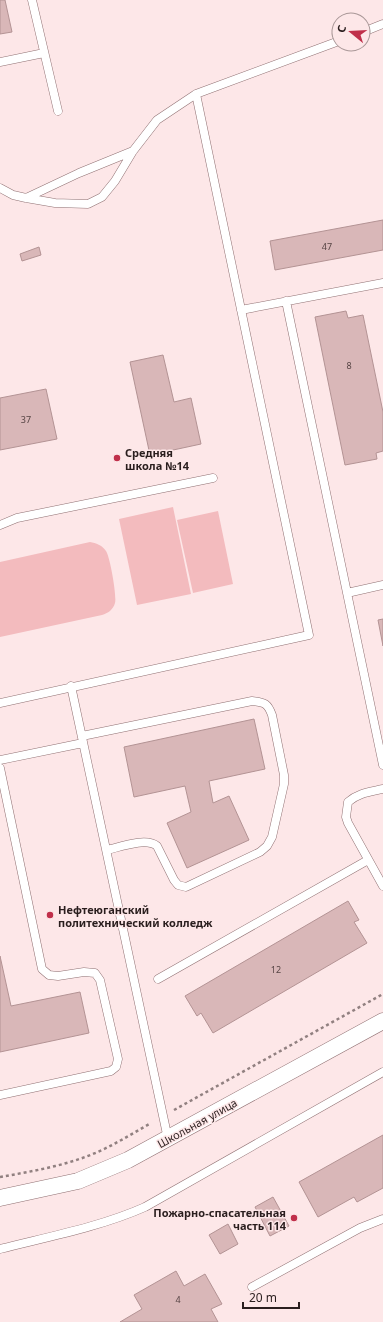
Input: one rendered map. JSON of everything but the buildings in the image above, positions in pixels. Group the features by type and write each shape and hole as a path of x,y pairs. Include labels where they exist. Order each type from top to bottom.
{"street":[{"name":"Школьная улица","path":"0,1198 78,1181 128,1160 383,1021"}],"lane":[{"path":"32,0 58,111"},
{"path":"371,29 383,24"},
{"path":"0,188 13,195 26,198 55,203 88,204 102,197 115,181 133,151 157,120 196,94 331,44"},
{"path":"0,62 44,53"},
{"path":"0,703 71,686 309,635 196,94"},
{"path":"26,198 78,173 133,151"},
{"path":"241,310 383,283"},
{"path":"286,301 383,765"},
{"path":"0,526 17,518 213,478"},
{"path":"347,593 383,585"},
{"path":"71,686 168,1138"},
{"path":"0,760 82,739 252,700 261,701 269,706 284,775 284,784 272,837 267,846 260,852 186,887 178,885 174,880 157,846 153,843 144,842 107,850"},
{"path":"0,768 42,969 49,975 58,976 84,972 94,973 100,980 118,1059 116,1067 111,1071 0,1094"},
{"path":"383,789 358,795 348,802 346,809 348,823 383,886"},
{"path":"158,979 368,860"},
{"path":"0,1249 108,1221 145,1207 383,1072"},
{"path":"252,1287 360,1228 383,1219"}],"path":[{"path":"0,1177 36,1170 77,1159 102,1150 383,994"}],"shaded area":[{"path":"173,507 191,594 137,605 119,519"},
{"path":"218,511 233,584 193,593 177,520"},
{"path":"90,542 101,546 108,555 115,593 115,603 112,609 102,615 0,637 0,562"}],"place":[{"name":"Средняя школа №14","path":"117,458"},
{"name":"Нефтеюганский политехнический колледж","path":"50,915"},
{"name":"Пожарно-спасательная часть 114","path":"294,1218"}]}
